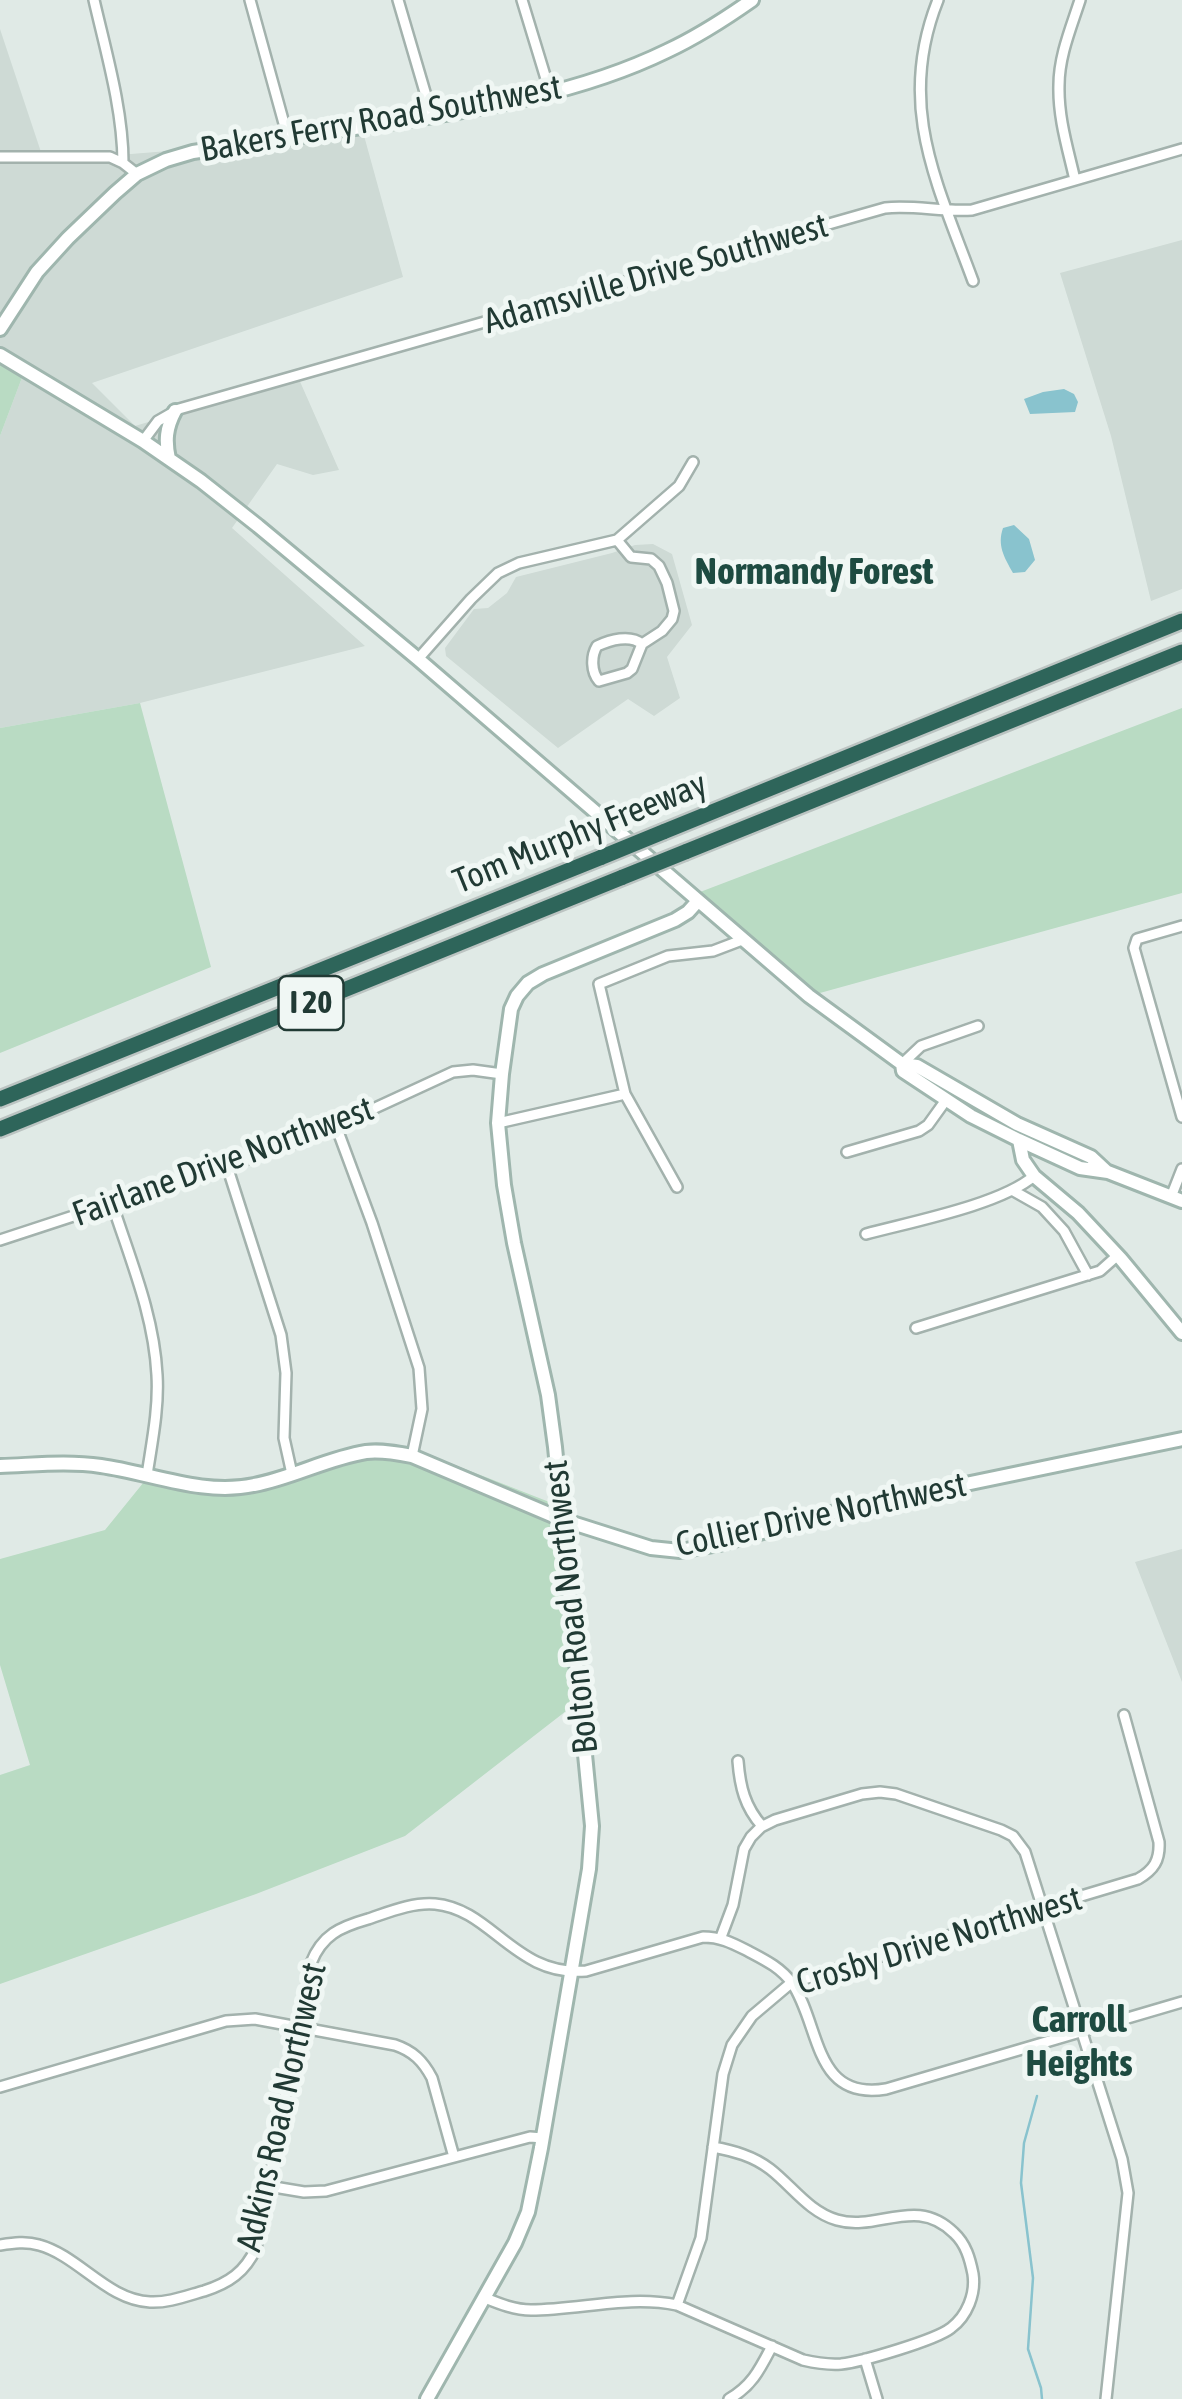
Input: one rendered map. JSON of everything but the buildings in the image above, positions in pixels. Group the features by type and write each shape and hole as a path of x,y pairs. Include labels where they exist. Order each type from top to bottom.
{"highway":[{"name":"Tom Murphy Freeway","path":"0,1099 1182,621"},
{"name":"Tom Murphy Freeway","path":"0,1128 1182,652"}],"main road":[{"name":"Bakers Ferry Road Southwest","path":"137,174 192,152 432,116 550,92 667,52 752,0"},
{"path":"0,329 37,272 137,174"},
{"path":"0,355 143,441 258,526 809,996 902,1064 916,1066 1017,1124 1091,1157 1108,1172"},
{"path":"170,460 166,442 168,424 175,411"},
{"name":"Bolton Road Northwest","path":"427,2399 516,2243 528,2212 572,1972 592,1826 548,1395 514,1244 498,1123 512,1009 528,983 543,974 675,920 697,902"},
{"path":"902,1064 904,1071 946,1100 1018,1140 1080,1168 1108,1172 1176,1199"},
{"path":"1018,1140 1023,1160 1034,1176 1078,1213 1118,1255 1182,1333"},
{"name":"Collier Drive Northwest","path":"0,1466 100,1466 228,1488 254,1486 366,1452 388,1451 412,1456 563,1520 651,1548 680,1551 850,1508 1182,1439"}],"street":[{"path":"94,0 111,76 123,163"},
{"path":"250,0 288,138"},
{"path":"398,0 432,116"},
{"path":"522,0 550,92"},
{"path":"938,0 920,64 919,93 926,147 973,281"},
{"path":"1075,180 1061,121 1059,84 1064,50 1080,0"},
{"name":"Adamsville Drive Southwest","path":"143,441 158,422 175,411 884,208 972,210 1182,150"},
{"path":"0,157 110,158 137,174"},
{"path":"418,660 498,573 520,563 616,540 679,486 694,462"},
{"path":"616,540 631,557 651,560 659,566 674,611 662,631 642,644 632,669 599,680 595,676 597,646 624,639 642,644"},
{"path":"1182,926 1138,939 1134,948 1182,1117"},
{"path":"677,1187 625,1094 600,984 668,956 712,951 742,940"},
{"path":"902,1064 920,1046 978,1026"},
{"name":"Fairlane Drive Northwest","path":"0,1240 336,1126 453,1072 502,1074"},
{"path":"498,1123 625,1094"},
{"path":"847,1152 919,1130 928,1125 946,1100"},
{"path":"336,1126 420,1368 422,1408 412,1456"},
{"path":"227,1166 281,1335 286,1373 284,1438 292,1474"},
{"path":"1176,1199 1182,1169"},
{"path":"866,1234 959,1210 1012,1190 1034,1176"},
{"path":"1012,1190 1042,1207 1064,1232 1088,1275"},
{"path":"112,1203 146,1306 155,1350 157,1406 147,1475"},
{"path":"916,1328 1100,1271 1118,1255"},
{"name":"Crosby Drive Northwest","path":"676,2305 701,2238 723,2074 732,2044 752,2016 791,1983 1138,1879 1156,1864 1159,1842 1124,1715"},
{"path":"738,1761 745,1801 762,1826"},
{"path":"721,1937 733,1905 744,1850 762,1826 775,1820 880,1792 896,1794 1013,1836 1025,1852 1122,2159 1128,2193 1106,2399"},
{"name":"Adkins Road Northwest","path":"0,2244 40,2245 122,2295 152,2302 218,2287 241,2273 256,2248 311,1963 324,1940 345,1926 415,1905 436,1904 473,1917 524,1957 572,1972"},
{"path":"572,1972 703,1937 721,1937 776,1964 806,2008 826,2066 842,2082 863,2090 886,2089 1182,2002"},
{"path":"0,2087 226,2021 255,2018 395,2045 416,2056 432,2078 454,2157"},
{"path":"268,2186 326,2191 530,2137 543,2138"},
{"path":"484,2298 530,2310 658,2301 820,2364 865,2359 938,2336 960,2320 970,2304 974,2282 970,2258 961,2240 942,2223 902,2214 854,2222 831,2218 813,2208 760,2162 713,2147"},
{"path":"729,2399 755,2379 772,2346"},
{"path":"865,2359 877,2399"}],"shaded area":[{"path":"0,29 44,161 363,132 403,277 92,383 135,426 298,377 339,470 313,475 277,464 232,528 365,646 140,703 0,728 0,436 26,367 0,351"},
{"path":"1182,240 1182,589 1151,601 1111,436 1060,273"},
{"path":"653,544 672,554 692,625 667,657 680,698 654,716 628,699 558,748 446,656 445,648 474,609 488,608 507,593 516,577 635,545"},
{"path":"1182,1549 1182,1682 1135,1562"}],"green space":[{"path":"0,351 26,367 0,436"},
{"path":"140,703 211,967 0,1053 0,728"},
{"path":"1182,708 1182,893 809,996 687,897"},
{"path":"409,1447 562,1507 588,1694 405,1836 256,1894 0,1984 0,1775 30,1765 0,1665 0,1559 105,1530 152,1472 248,1485 312,1466"}],"water":[{"path":"1064,389 1074,394 1078,402 1075,412 1030,414 1024,399"},
{"path":"1014,525 1029,539 1035,560 1025,572 1013,573 1002,551 1003,528"}],"waterway":[{"path":"1037,2096 1024,2143 1021,2183 1033,2278 1028,2349 1042,2399"}],"district":[{"name":"Normandy Forest","path":"814,572"},
{"name":"Carroll Heights","path":"1079,2042"}]}
